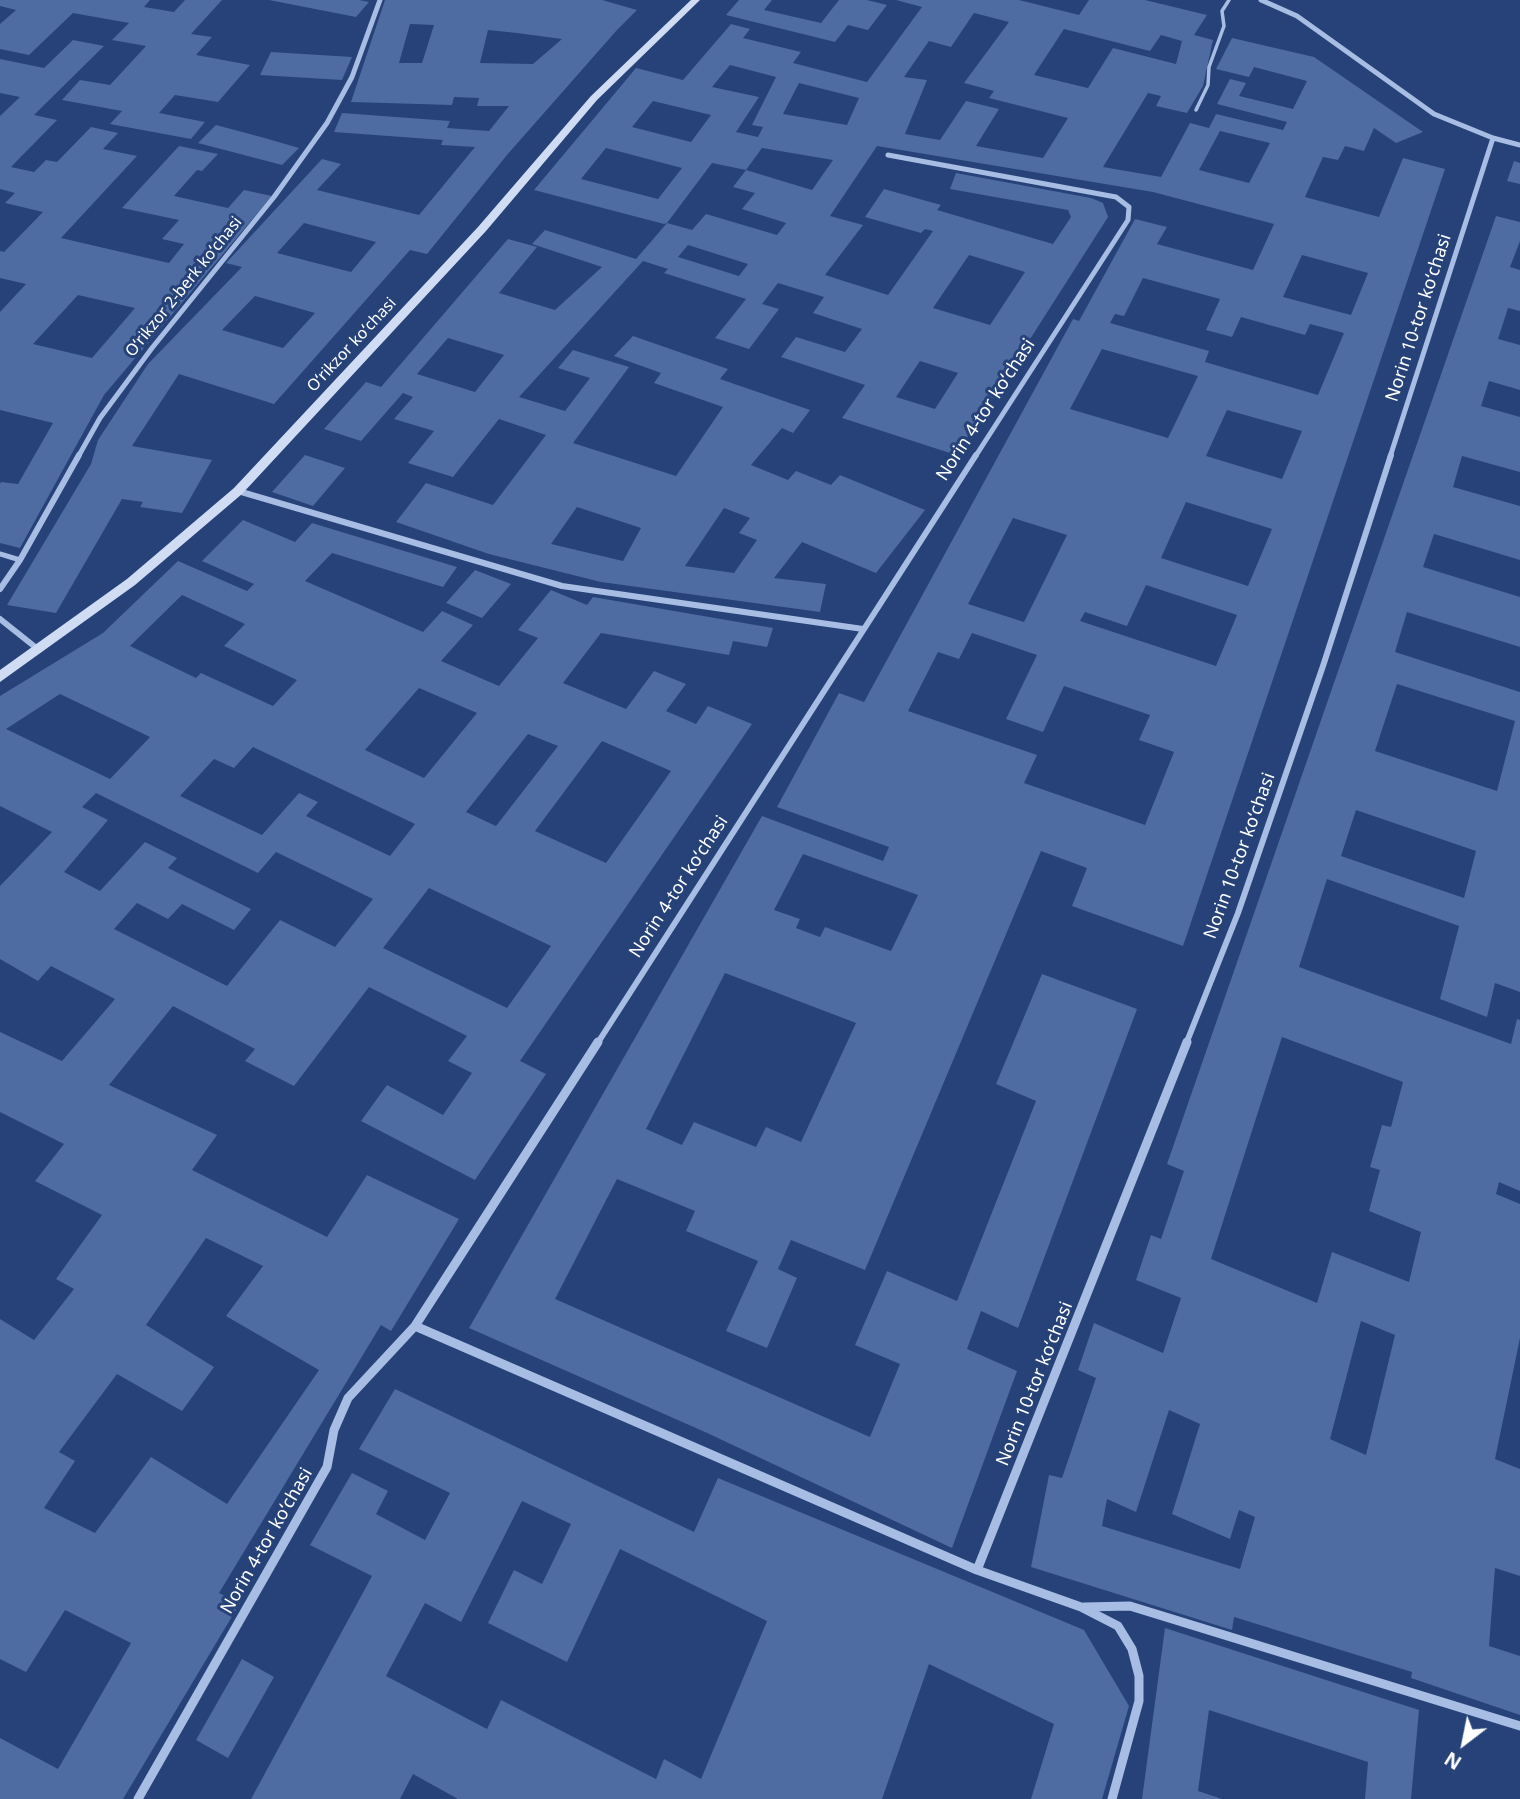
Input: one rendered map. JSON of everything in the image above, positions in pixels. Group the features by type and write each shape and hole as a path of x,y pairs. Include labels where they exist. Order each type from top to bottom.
{"main road":[{"name":"Oʻrikzor koʻchasi","path":"0,677 131,582 237,491 482,229 594,98 696,0"}],"street":[{"name":"Oʻrikzor 2-berk koʻchasi","path":"0,589 20,560 100,418 152,348 274,197 327,123 352,77 380,0"},
{"path":"1261,0 1297,16 1434,114 1493,138 1520,145"},
{"name":"Norin 10-tor koʻchasi","path":"977,1570 1238,913 1324,666 1493,138"},
{"name":"Norin 4-tor koʻchasi","path":"138,1799 327,1467 334,1430 348,1398 415,1326 1128,220 1129,207 1116,197 888,155"},
{"path":"237,491 562,586 863,629"},
{"path":"0,619 39,650"},
{"path":"415,1326 977,1570 1081,1607 1118,1626 1132,1649 1139,1675 1139,1702 1112,1799"},
{"path":"1081,1607 1130,1606 1520,1726"}],"lane":[{"path":"1196,110 1208,85 1209,67 1224,26 1222,11 1228,0"},
{"path":"0,554 20,560"}],"building":[{"path":"0,0 150,0 144,7 174,12 185,0 222,0 191,34 212,37 196,55 250,65 218,102 175,95 159,113 205,122 191,139 110,124 122,111 62,100 80,80 110,85 146,46 112,40 129,23 73,13 29,55 0,49 0,24 16,10 0,6"},
{"path":"269,0 359,0 369,2 356,17"},
{"path":"385,0 602,0 637,10 507,155 427,254 410,250 274,404 179,374 132,446 212,460 182,513 140,507 143,502 122,499 56,613 7,605 91,464 98,440 148,364 242,267 226,263 322,159 341,164 317,190 419,215 475,147 441,145 443,140 334,132 342,113 450,121 447,128 489,131 509,106 477,106 479,98 454,97 452,105 351,102","holes":["410,24 434,25 422,63 399,63","488,30 562,39 533,64 480,63","304,223 376,242 351,272 277,253","255,296 315,313 283,348 222,330"]},
{"path":"739,0 772,0 764,10 821,23 839,0 867,0 887,5 868,30 848,25 835,42 726,15"},
{"path":"896,0 1019,0 1079,15 1089,0 1145,0 1207,15 1194,35 1213,40 1203,86 1187,113 1156,106 1161,96 1148,93 1103,167 1161,177 1190,123 1209,128 1216,114 1283,130 1287,122 1217,104 1230,79 1246,83 1239,96 1293,109 1307,81 1254,67 1249,77 1216,69 1232,38 1314,57 1423,132 1396,143 1374,128 1364,151 1345,146 1338,160 1323,157 1305,197 1379,217 1403,158 1445,169 1183,946 1072,906 1087,868 1041,851 865,1270 791,1240 778,1269 797,1278 767,1348 726,1331 758,1261 686,1231 695,1211 617,1179 555,1299 870,1437 900,1364 855,1345 887,1271 957,1301 1036,1101 996,1084 1042,974 1137,1009 1018,1328 981,1311 967,1349 1017,1371 952,1548 705,1432 469,1328 762,816 883,861 889,847 777,807 839,693 864,702 1073,319 1079,321 1135,219 1167,227 1157,244 1253,270 1274,224 1153,192 877,146 830,216 863,225 825,275 888,295 933,231 925,229 921,233 865,217 884,189 941,205 937,210 1053,244 1071,217 1068,210 950,189 956,173 1091,198 1103,203 1108,217 956,455 842,418 865,385 781,357 796,337 845,352 862,329 813,313 824,297 778,283 762,304 779,309 749,349 715,338 746,299 664,273 668,269 643,261 519,397 565,411 590,378 558,368 573,350 629,367 573,443 676,476 723,407 654,383 661,373 614,356 633,336 728,369 720,379 810,410 793,433 782,428 751,465 788,480 796,471 831,485 840,475 925,510 876,573 802,542 774,578 826,584 820,612 601,582 489,554 396,522 426,483 493,505 546,435 499,419 453,477 408,463 434,431 394,419 413,397 403,393 361,441 324,429 366,382 381,387 508,239 537,247 499,293 555,310 602,267 532,244 545,230 636,259 667,223 534,190 636,68 683,80 731,24 750,29 743,38 801,52 793,63 867,82 922,7","holes":["974,13 1009,22 964,83 994,91 989,98 1068,118 1043,158 976,146 999,109 966,101 940,140 905,134 927,80 904,77 929,41 951,47","1064,29 1150,51 1161,35 1182,41 1176,64 1113,48 1088,88 1034,75","730,65 776,77 752,125 763,127 758,137 736,132 759,97 712,87","799,83 859,98 847,125 783,114","653,101 711,115 691,142 632,127","1220,131 1270,143 1249,183 1199,170","606,148 682,168 658,199 581,179","762,148 833,160 812,190 746,170","712,163 746,170 733,187 755,193 742,209 786,223 777,235 706,214 692,230 667,223","688,245 748,264 739,276 678,257","969,255 1025,272 990,325 933,308","1302,255 1368,273 1351,315 1283,297","1143,278 1220,299 1206,330 1232,337 1241,317 1305,335 1310,324 1344,333 1318,395 1205,362 1209,351 1110,323 1115,314 1124,316","448,338 504,355 475,392 417,374","1102,349 1198,376 1168,438 1070,409","920,361 958,373 935,409 896,397","1227,410 1302,431 1282,479 1206,456","1186,502 1272,529 1248,586 1161,558","577,507 641,528 623,561 551,544","724,508 750,518 739,533 757,540 734,573 685,566","1013,518 1067,535 1024,622 968,604","1146,585 1237,615 1216,666 1080,621 1085,612 1127,626","972,633 1037,655 1006,719 1043,732 1064,686 1150,715 1139,740 1174,752 1145,825 1024,783 1037,755 908,711 938,652 959,659","803,854 918,895 891,951 825,927 820,937 796,928 800,919 774,910","725,973 856,1023 801,1142 766,1127 756,1147 694,1122 682,1145 646,1129"]},
{"path":"73,40 104,46 34,115 57,120 11,167 34,172 46,160 57,162 91,127 118,133 103,149 137,156 61,238 169,263 184,244 162,239 179,220 122,208 179,146 218,154 202,171 197,170 174,196 228,208 244,190 272,196 104,395 20,548 0,543 0,484 18,484 53,423 0,410 0,312 26,284 0,278 0,251 4,252 43,212 5,203 15,193 0,189 0,116 20,97 0,93 0,59 44,68","holes":["78,295 135,308 92,358 33,344"]},
{"path":"271,52 352,57 342,80 260,75"},
{"path":"216,125 299,148 282,165 198,143"},
{"path":"1514,161 1520,163 1520,184 1507,181"},
{"path":"1496,216 1520,222 1520,241 1510,267 1520,270 1520,311 1508,308 1498,339 1520,345 1520,390 1489,381 1481,406 1520,417 1520,472 1462,456 1453,487 1520,506 1520,560 1434,534 1423,567 1520,597 1520,647 1407,612 1395,652 1520,692 1520,992 1495,983 1487,1017 1440,999 1459,926 1327,879 1299,967 1511,1044 1517,1019 1520,1020 1520,1191 1499,1182 1496,1194 1520,1204 1520,1338 1495,1459 1520,1469 1520,1576 1495,1568 1489,1646 1520,1656 1520,1715 1411,1678 1412,1672 1234,1617 1232,1630 1031,1567 1049,1475 1062,1478 1096,1378 1078,1370 1094,1323 1163,1353 1181,1298 1136,1280 1151,1235 1161,1239 1184,1171 1167,1164","holes":["1397,684 1515,721 1497,791 1375,751","1356,810 1476,851 1464,898 1341,856","1282,1037 1403,1082 1391,1127 1382,1125 1370,1167 1380,1170 1369,1211 1421,1232 1409,1282 1332,1252 1317,1303 1211,1259","1361,1321 1395,1335 1366,1455 1330,1439","1169,1410 1200,1424 1172,1514 1230,1539 1239,1510 1255,1517 1240,1569 1102,1526 1107,1499 1136,1512"]},
{"path":"305,455 345,468 313,506 272,492"},
{"path":"243,520 295,542 312,523 457,567 443,587 332,553 305,581 423,632 442,611 473,625 441,661 499,686 538,638 518,630 551,590 587,605 593,597 773,628 767,647 733,641 729,655 601,633 563,683 626,709 654,671 686,684 666,711 696,724 708,706 752,724 520,1061 546,1074 475,1180 361,1121 387,1085 443,1115 472,1073 448,1061 467,1036 369,987 294,1086 245,1061 255,1049 173,1006 109,1085 217,1135 192,1170 327,1237 367,1175 459,1219 391,1331 381,1325 219,1593 240,1603 123,1799 0,1799 0,1738 58,1769 131,1643 65,1610 26,1672 0,1659 0,1319 34,1340 74,1289 56,1279 102,1215 35,1181 64,1144 0,1112 0,1032 62,1061 115,999 51,966 38,981 0,959 0,886 52,832 0,806 0,696 103,633 178,561 247,591 254,584 202,561","holes":["182,595 245,624 224,646 297,680 273,706 201,673 196,678 130,646","419,688 477,713 424,778 365,750","60,694 150,737 110,779 6,729","528,734 558,746 496,826 466,812","602,741 671,771 606,863 535,831","253,747 415,824 390,856 306,816 318,802 299,793 262,835 180,796 214,759 234,768","96,793 258,873 276,852 373,899 335,947 280,920 227,986 114,929 137,903 168,919 182,904 234,930 251,909 168,868 177,858 145,842 100,891 64,872 108,820 82,807","429,888 551,946 507,1008 383,948","206,1238 263,1266 226,1316 319,1370 227,1504 151,1457 95,1533 44,1508 75,1461 59,1452 117,1374 182,1411 214,1367 146,1325"]},
{"path":"475,570 511,584 482,618 446,603"},
{"path":"395,1389 694,1532 718,1478 1084,1630 1129,1706 1102,1799 1031,1799 1054,1724 929,1664 882,1799 458,1799 413,1774 400,1799 251,1799 372,1576 310,1545 352,1473 388,1491 376,1514 425,1540 450,1493 359,1449","holes":["522,1501 571,1524 542,1584 514,1570 488,1623 567,1662 620,1549 767,1621 701,1779 664,1759 656,1779 501,1700 487,1729 386,1676 425,1603 461,1622"]},
{"path":"1165,1628 1419,1710 1411,1799 1365,1799 1368,1762 1209,1710 1198,1791 1222,1799 1142,1799"},
{"path":"242,1659 274,1677 228,1758 196,1740"}]}
